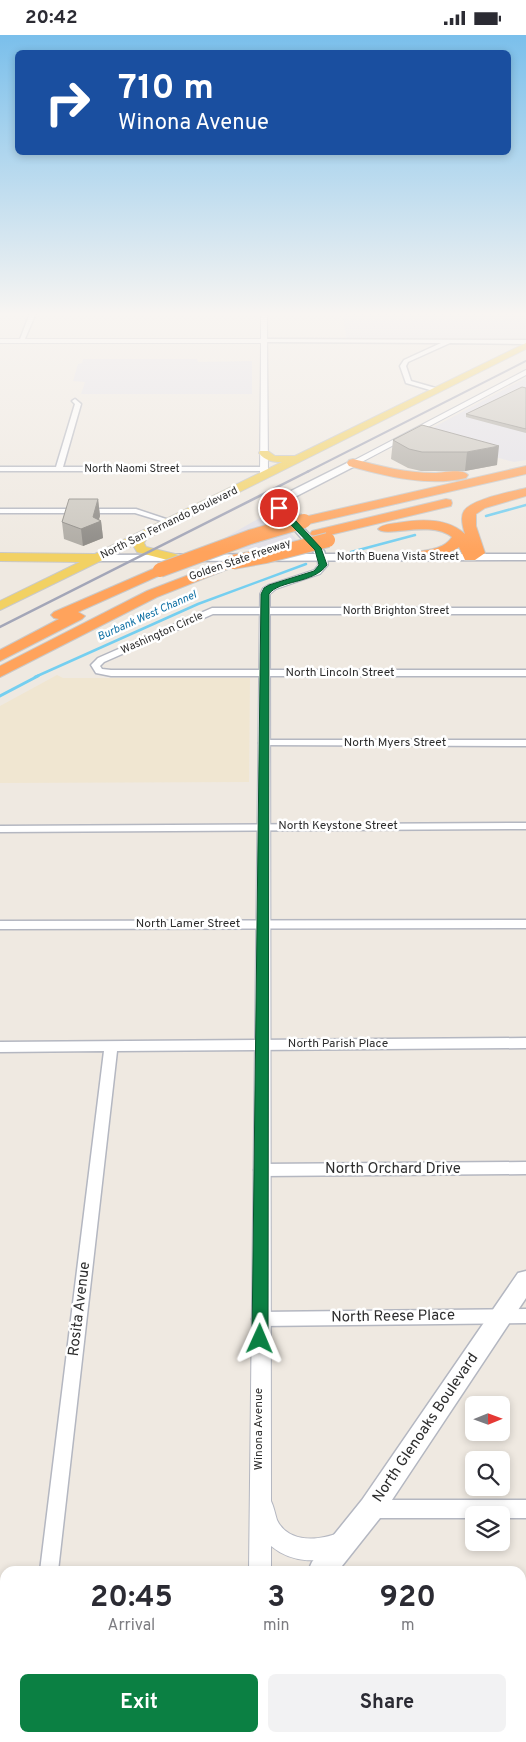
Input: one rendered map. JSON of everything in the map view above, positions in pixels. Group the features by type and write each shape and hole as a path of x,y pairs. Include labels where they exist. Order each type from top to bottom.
{"highway":[{"path":"348,465 391,473 435,477 466,475 526,463"},
{"path":"327,515 364,501 381,487 372,476 348,465"},
{"name":"Golden State Freeway","path":"0,672 101,619 209,570 233,561 266,556 314,531 327,515 526,470"},
{"path":"0,664 124,599 192,570 314,531 526,474"},
{"path":"0,656 176,564 252,543 314,531 526,479"},
{"name":"Golden State Freeway","path":"0,646 92,599 160,570 250,537 314,531 526,484"},
{"path":"475,557 469,526 469,513 480,505 526,492"},
{"path":"314,531 417,525 438,526 451,530 459,536 475,557"},
{"path":"409,557 443,551 456,543 459,536"}],"main road":[{"name":"North San Fernando Boulevard","path":"0,607 171,522 264,472 301,458 432,393"},
{"path":"264,453 270,458 278,460 301,458"},
{"path":"322,558 318,550 279,508 279,502 348,465"},
{"path":"142,536 138,543 141,549 176,564"},
{"name":"North Buena Vista Street","path":"0,557 99,558 176,564 322,558 526,557"},
{"name":"North Glenoaks Boulevard","path":"325,1566 371,1509 514,1316 526,1280"}],"street":[{"path":"264,393 264,472"},
{"path":"348,465 488,393"},
{"path":"59,469 78,404 75,401"},
{"name":"North Naomi Street","path":"0,469 264,472"},
{"path":"0,511 136,511 171,522"},
{"name":"Winona Avenue","path":"260,1566 265,594 267,590 317,572 323,565 322,558"},
{"name":"North Brighton Street","path":"265,611 526,611"},
{"name":"Washington Circle","path":"95,667 96,663 101,660 206,613 265,611"},
{"name":"North Lincoln Street","path":"95,667 103,672 111,673 526,673"},
{"name":"North Myers Street","path":"264,743 526,743"},
{"name":"North Keystone Street","path":"0,829 526,826"},
{"name":"North Lamer Street","path":"0,925 526,924"},
{"name":"North Parish Place","path":"0,1047 526,1043"},
{"name":"Rosita Avenue","path":"50,1566 111,1047"},
{"name":"North Orchard Drive","path":"261,1170 526,1168"},
{"name":"North Reese Place","path":"260,1319 514,1316"},
{"path":"259,1495 269,1527 276,1537 288,1544 319,1550 335,1547 346,1539"},
{"path":"371,1509 526,1509"}],"shaded area":[{"path":"81,393 252,393 252,394"},
{"path":"498,393 526,393 526,460 514,462 417,436"},
{"path":"265,515 275,516 298,541 279,547 234,550 219,541"},
{"path":"57,675 63,678 250,678 249,782 0,783 0,706"}],"building":[{"path":"510,393 526,393 526,429 466,414"},
{"path":"422,425 499,446 467,452 422,452 409,449 393,440"},
{"path":"69,499 98,499 93,517 101,521 81,529 62,522"}],"waterway":[{"name":"Burbank West Channel","path":"486,516 526,505"},
{"name":"Burbank West Channel","path":"351,552 415,535"},
{"name":"Burbank West Channel","path":"35,677 198,604 306,564"},
{"name":"Burbank West Channel","path":"0,696 38,676"}],"railway":[{"path":"307,472 464,393"},
{"path":"0,627 309,471"}],"route":[{"path":"260,1339 265,594 272,587 317,572 323,565 318,550 279,508"}]}
